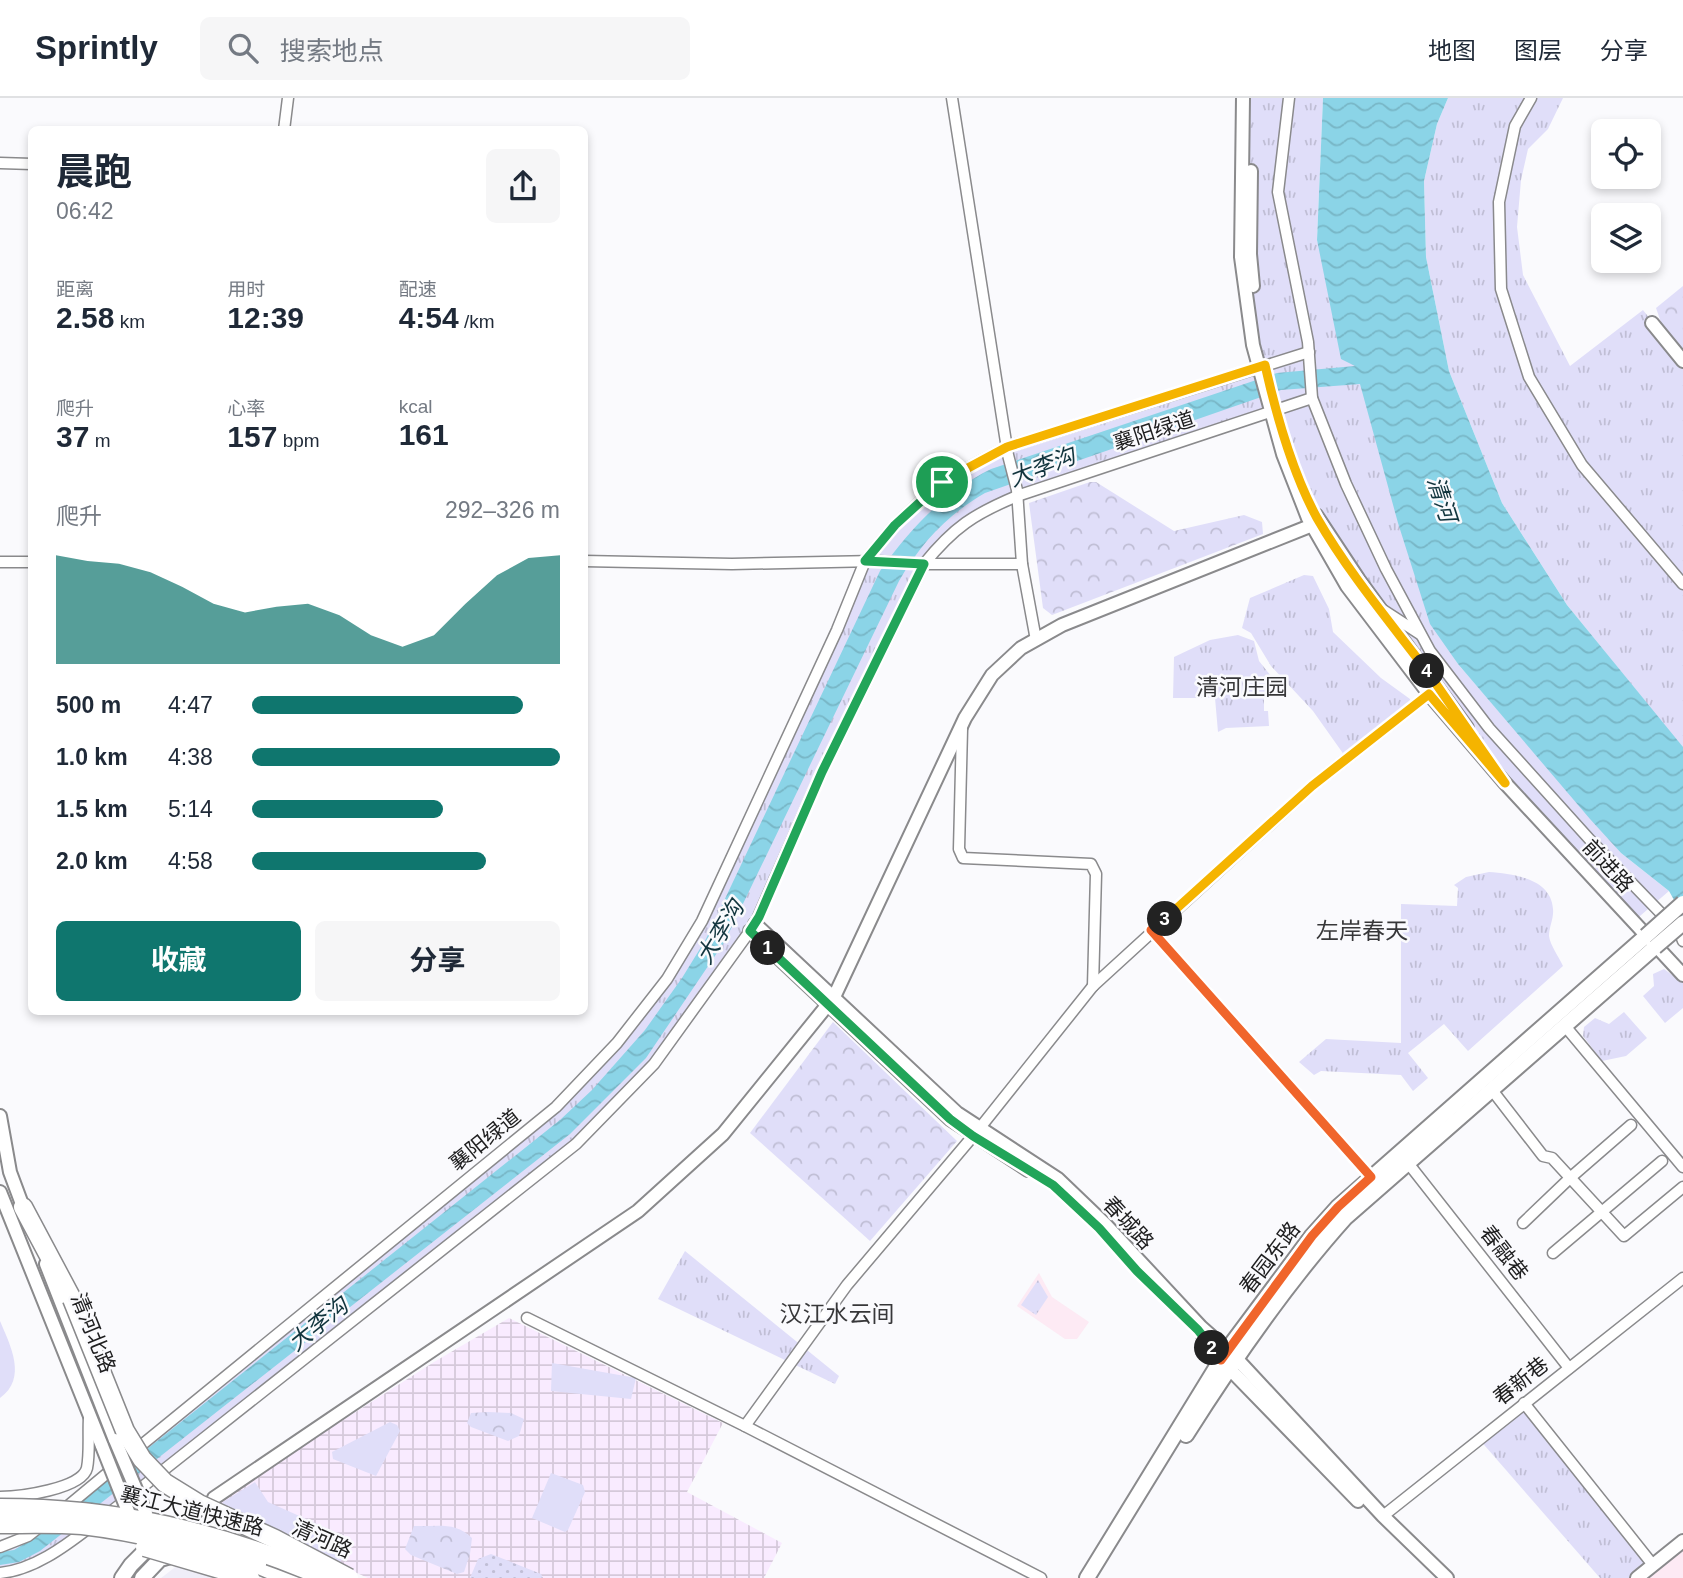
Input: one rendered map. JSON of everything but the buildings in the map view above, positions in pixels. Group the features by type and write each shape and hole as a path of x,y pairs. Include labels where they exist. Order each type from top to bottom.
{"highway":[{"path":"23,1206 72,1299 125,1430 142,1459 164,1483 189,1499 275,1539 349,1578"},
{"name":"襄江大道快速路","path":"0,1508 53,1509 158,1522 266,1552 327,1578"},
{"path":"0,1525 78,1532 162,1551 250,1578"},
{"name":"襄江大道快速路","path":"0,1525 79,1525 129,1532 181,1543 244,1561 290,1578"}],"main road":[{"path":"1651,941 1683,903"},
{"path":"1651,941 1683,923"},
{"name":"春园东路","path":"1095,1578 1228,1359 1321,1245 1345,1218 1565,1026 1651,941"},
{"name":"春园东路","path":"1087,1578 1228,1359 1312,1236 1338,1207 1371,1177 1651,941"},
{"name":"清河路","path":"122,1578 146,1548 161,1539 205,1526 226,1525 254,1532 358,1578"},
{"path":"142,1578 165,1557 192,1549 209,1549 226,1553 283,1578"}],"street":[{"path":"284,126 288,98"},
{"path":"952,98 1007,447 1017,493 1022,564 1036,640"},
{"path":"1243,98 1241,257 1262,370 1273,409 1294,464 1316,521 1347,586 1429,694 1505,783"},
{"path":"1251,98 1251,254 1262,370"},
{"path":"1289,98 1278,192 1309,354 1312,395 1346,484 1386,569 1430,651 1489,729 1680,933 1683,941"},
{"path":"1531,98 1515,126 1499,202 1500,289 1529,377 1582,465 1683,584"},
{"path":"0,163 28,164"},
{"path":"1652,323 1683,361"},
{"name":"襄阳绿道","path":"0,1547 28,1536 55,1516 556,1107 617,1043 667,979 702,920 837,630 865,561 895,525 942,482 1007,447 1309,354"},
{"name":"襄阳绿道","path":"0,1573 23,1569 72,1541 127,1500 576,1144 654,1064 753,928 822,772 924,564 943,540 979,512 1017,493 1312,395"},
{"path":"1316,521 1437,684 1505,783"},
{"path":"205,1526 214,1498 638,1212 723,1135 831,1001 962,723 992,675 1021,648 1062,625 1316,521"},
{"path":"588,561 1022,564"},
{"path":"0,562 28,562"},
{"path":"1380,608 1421,634"},
{"path":"746,1426 847,1285 976,1133 1093,986 1151,930 1312,786 1429,694"},
{"path":"962,723 959,849 963,858 1091,864 1096,874 1093,986"},
{"name":"前进路","path":"1505,783 1683,975"},
{"name":"春城路","path":"753,928 976,1133 1058,1179 1105,1224 1435,1578"},
{"path":"1151,930 1371,1177"},
{"path":"1565,1026 1683,1167"},
{"path":"1492,1090 1543,1156 1552,1158 1624,1236 1683,1187"},
{"name":"清河北路","path":"0,1116 5,1171 23,1206 146,1513 173,1554"},
{"path":"1523,1223 1631,1125"},
{"path":"1553,1253 1662,1161"},
{"name":"春融巷","path":"1408,1163 1569,1368"},
{"name":"清河北路","path":"0,1192 131,1519 154,1566"},
{"name":"春新巷","path":"1383,1516 1683,1278"},
{"path":"527,1318 746,1426 1041,1578"},
{"name":"春城路","path":"1228,1359 1447,1578"},
{"path":"1524,1403 1653,1565"},
{"path":"0,1497 33,1494 79,1480 87,1470 89,1414"},
{"path":"1637,1578 1683,1541"}],"shaded area":[{"path":"1039,1273 1052,1297 1089,1322 1077,1339 1065,1339 1017,1306"},
{"path":"509,1318 723,1423 687,1492 782,1543 764,1578 368,1578 215,1509 218,1500 434,1362"},
{"path":"1683,1546 1683,1578 1642,1578"},
{"path":"178,1565 245,1571 260,1578 161,1578"}],"green space":[{"path":"1248,98 1323,98 1317,240 1357,366 1430,624 1505,783 1316,516 1277,411 979,512 924,564 755,924 654,1064 576,1144 72,1541 23,1569 0,1573 0,1547 28,1536 85,1491 556,1107 617,1043 702,921 865,561 941,482 1007,447 1260,363 1245,256"},
{"path":"1448,98 1563,98 1548,129 1528,149 1521,180 1517,227 1523,275 1570,366 1643,310 1683,361 1683,748 1567,605 1502,503 1449,371 1426,257 1424,181 1437,124"},
{"path":"1683,286 1683,351 1663,328 1656,308"},
{"path":"1281,390 1458,664 1621,853 1669,891 1633,922 1505,783 1316,516 1294,464 1277,411"},
{"path":"1096,482 1174,531 1244,515 1262,522 1263,534 1052,615 1043,608 1029,503"},
{"path":"1304,575 1313,576 1329,609 1333,632 1381,678 1410,699 1411,708 1347,759 1313,711 1271,666 1251,633 1242,628 1250,598"},
{"path":"1238,635 1254,641 1259,661 1286,695 1264,697 1264,711 1268,711 1269,726 1226,728 1218,732 1215,698 1173,698 1174,657 1210,640"},
{"path":"1489,872 1519,876 1546,890 1553,909 1550,940 1563,966 1468,1051 1444,1024 1408,1053 1428,1078 1413,1091 1401,1075 1321,1071 1314,1075 1299,1062 1326,1039 1401,1043 1401,904 1457,906 1458,888 1454,885 1466,877"},
{"path":"1664,969 1683,983 1683,1008 1665,1023 1643,996 1654,986 1653,974"},
{"path":"1624,1012 1647,1038 1626,1056 1602,1061 1583,1036 1584,1027 1595,1018 1609,1024"},
{"path":"833,1022 957,1141 870,1241 750,1133"},
{"path":"685,1251 839,1376 835,1384 658,1299"},
{"path":"1038,1280 1048,1297 1036,1315 1021,1305"},
{"path":"0,1321 12,1351 15,1371 8,1390 0,1398"},
{"path":"552,1363 636,1378 631,1399 551,1391"},
{"path":"1524,1403 1653,1565 1637,1578 1600,1578 1479,1439"},
{"path":"471,1413 511,1413 524,1419 519,1436 508,1441 467,1423"},
{"path":"390,1422 397,1425 400,1431 376,1476 333,1459 332,1452"},
{"path":"551,1473 583,1485 585,1492 565,1532 532,1518"},
{"path":"255,1482 268,1502 342,1535 347,1548 340,1563 220,1511 223,1502"},
{"path":"414,1526 452,1527 472,1538 464,1572 457,1574 411,1555 405,1549"},
{"path":"491,1554 541,1574 543,1578 470,1578 478,1559"}],"water":[{"path":"1323,98 1448,98 1437,124 1424,181 1426,257 1449,371 1502,503 1567,605 1683,747 1683,916 1669,891 1621,853 1590,819 1458,664 1430,624 1398,523 1360,384 1281,390 985,493 936,531 916,554 899,581 725,941 646,1058 570,1134 40,1551 19,1562 0,1565 0,1552 14,1550 39,1535 560,1120 592,1090 645,1030 706,939 880,571 916,526 943,500 991,469 1277,373 1355,366 1341,359 1317,240"}],"district":[{"name":"清河庄园","path":"1242,687"},
{"name":"左岸春天","path":"1362,931"},
{"name":"汉江水云间","path":"837,1314"}],"route":[{"path":"1265,365 1294,464 1316,516 1505,783 1429,694 1312,786 1151,930 1371,1177 1338,1207 1312,1236 1221,1360 1198,1330 1137,1271 1099,1228 1053,1185 950,1119 750,931 759,917 822,772 924,564 865,561 895,525 942,482 1007,447 1265,365"}],"water label":[{"name":"大李沟","path":"1042,467"},
{"name":"清河","path":"1442,499"},
{"name":"大李沟","path":"720,932"},
{"name":"大李沟","path":"318,1324"}]}
